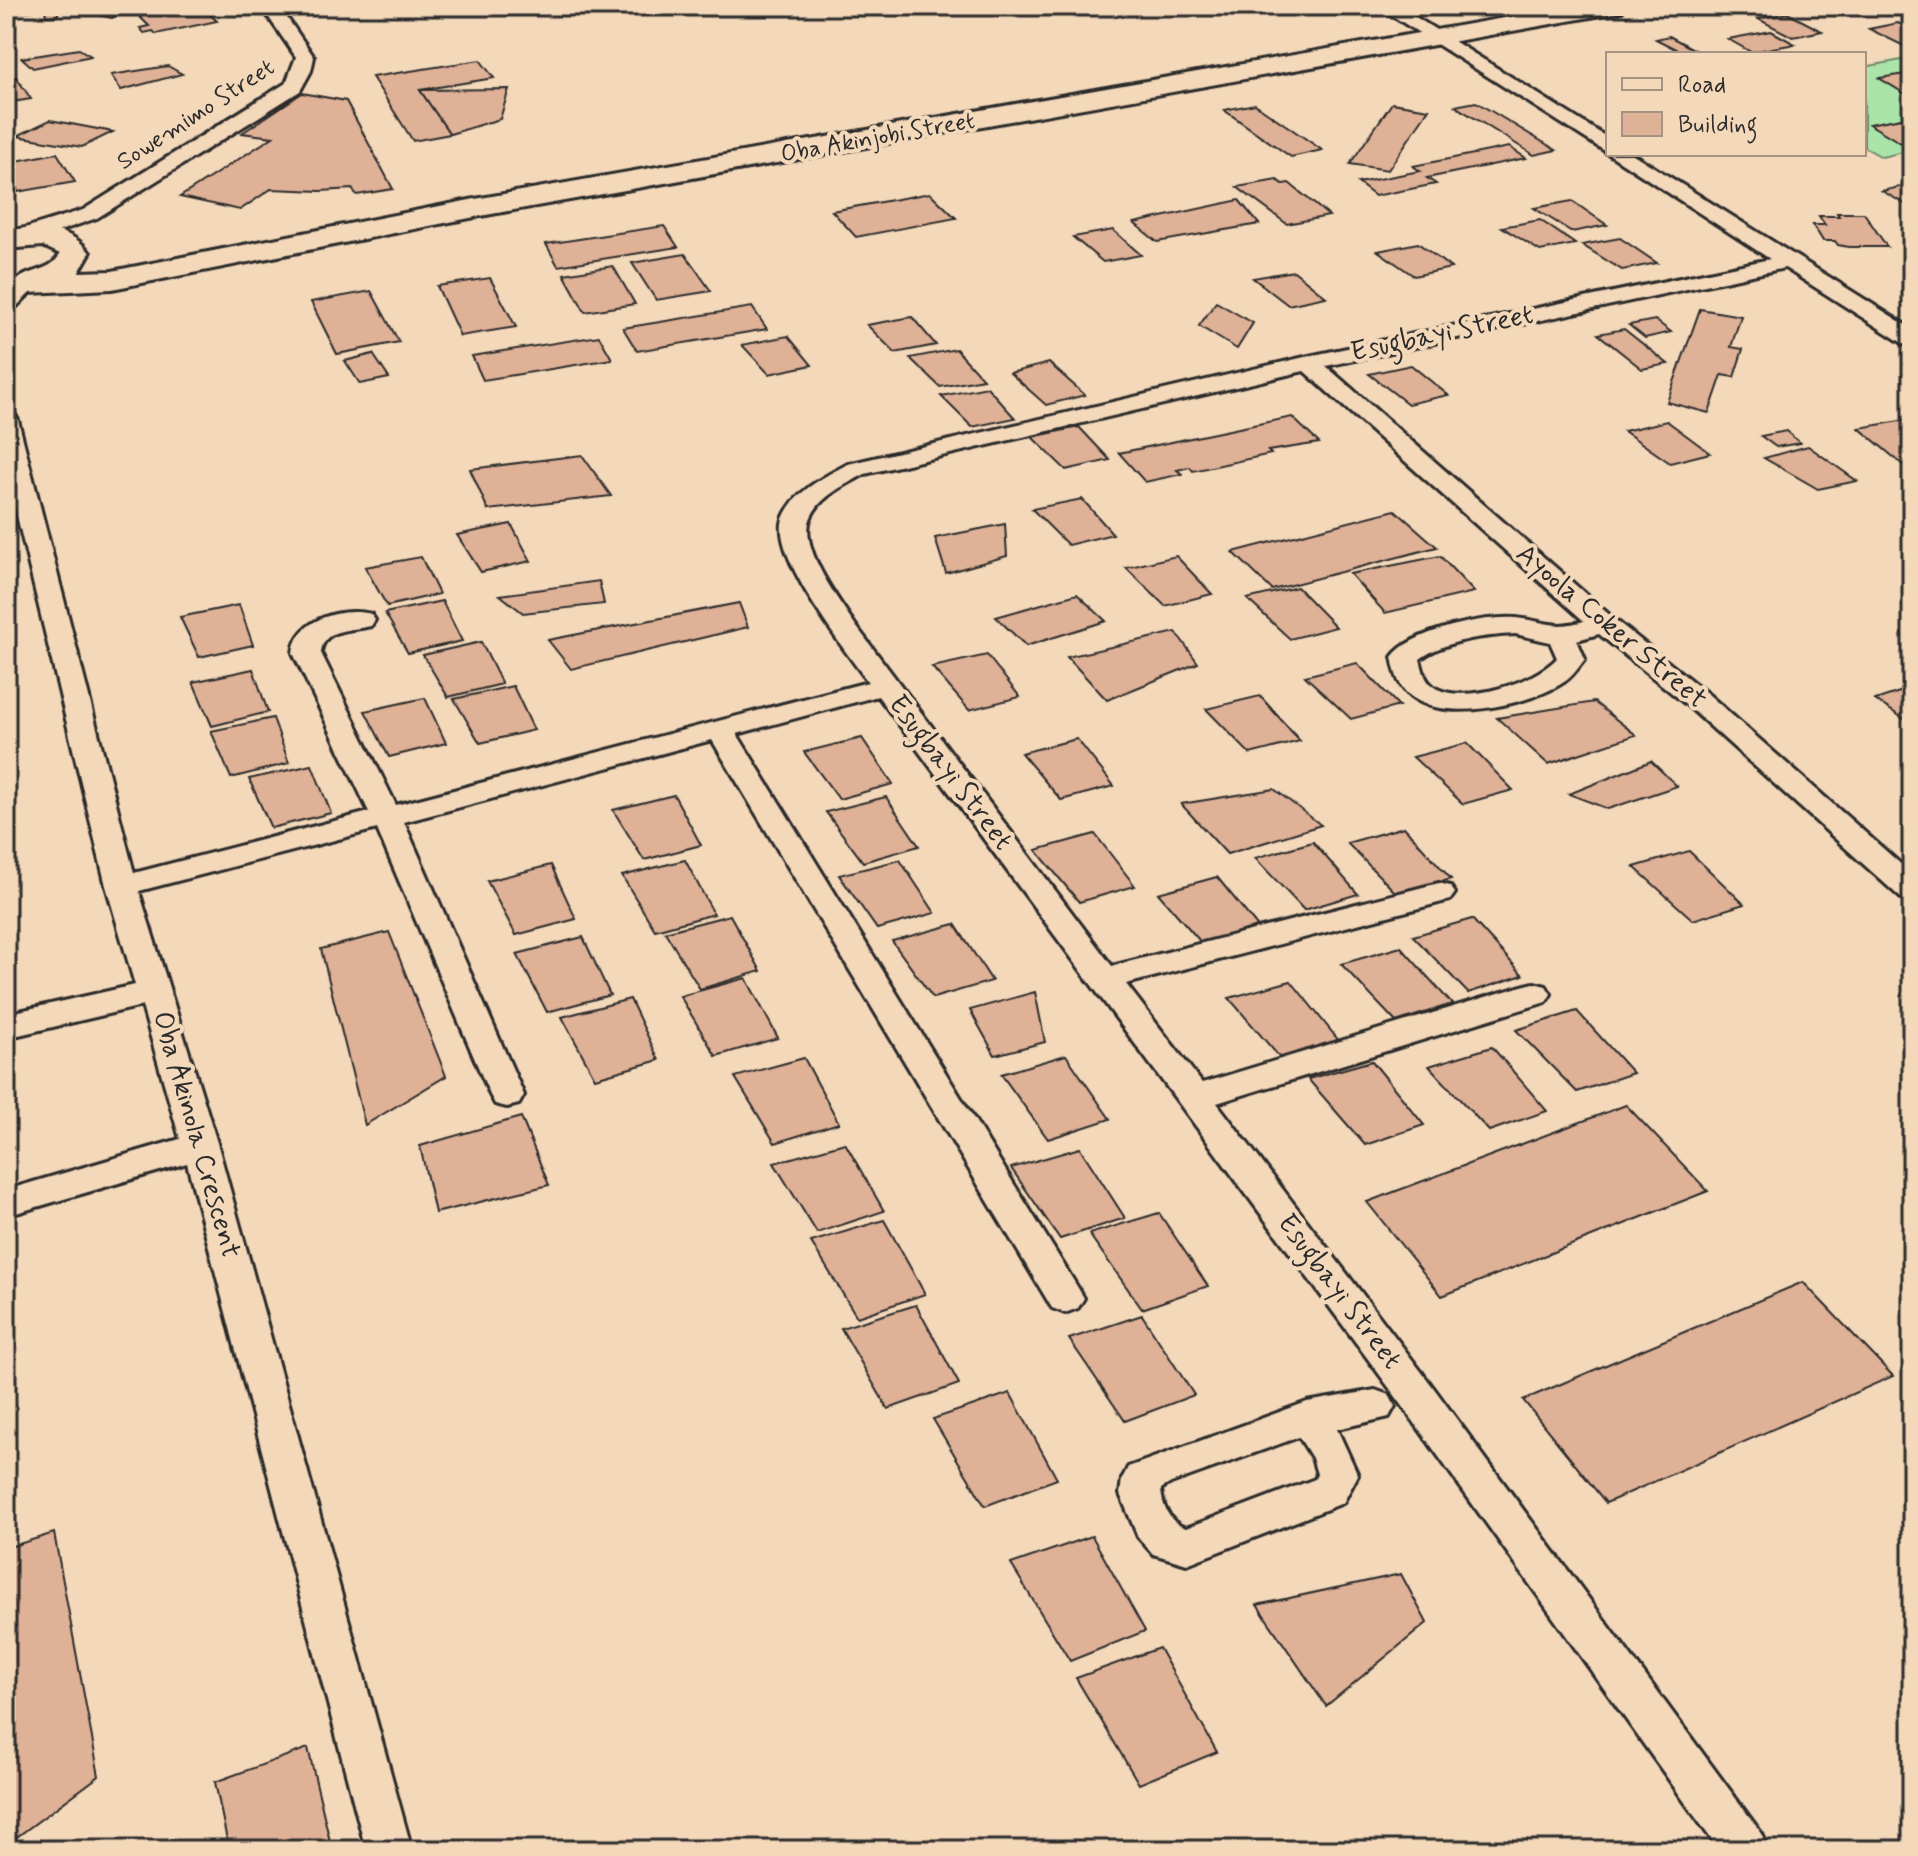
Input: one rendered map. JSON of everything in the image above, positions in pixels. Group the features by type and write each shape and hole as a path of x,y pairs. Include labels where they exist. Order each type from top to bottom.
{"street":[{"name":"Sowemimo Street","path":"11,238 90,214 293,87 302,71 305,57 270,6"},
{"path":"1386,6 1606,146"},
{"name":"Oba Akinjobi Street","path":"19,290 103,281 475,208 1613,6"},
{"path":"1622,156 1912,339"},
{"name":"Sowemimo Street","path":"67,250 90,214"},
{"name":"Oba Akinjobi Street","path":"11,238 67,250 105,272 144,272"},
{"path":"19,290 53,276 67,250"},
{"name":"Esugbayi Street","path":"1746,1850 1416,1394 885,686 810,577 794,540 795,521 826,485 857,469 1309,363 1789,261"},
{"name":"Ayoola Coker Street","path":"1309,363 1603,624 1698,700 1912,891"},
{"name":"Oba Akinola Crescent","path":"6,420 122,886 200,1146 389,1850"},
{"path":"361,620 324,627 310,634 306,642 307,653 386,816 507,1095"},
{"path":"1562,636 1571,659 1555,676 1474,703 1445,701 1427,693 1413,683 1406,668 1406,657 1423,644 1483,628 1534,627 1562,636 1603,624"},
{"path":"122,886 719,727 885,686"},
{"path":"719,727 1065,1298"},
{"path":"1104,979 1439,893"},
{"path":"6,1026 156,992"},
{"path":"1194,1098 1534,994"},
{"path":"6,1203 200,1146"},
{"path":"1307,1418 1375,1406"}],"green space":[{"path":"1912,58 1912,150 1882,157 1866,148 1866,67"}],"building":[{"path":"9,6 187,6 192,10 203,8 217,21 156,34 153,31 144,33 140,28 149,26 138,15 124,12 112,18 98,15 109,9 98,7 58,11 58,15 46,16 45,9 9,13"},
{"path":"1272,6 1330,6 1285,13"},
{"path":"1787,13 1822,31 1793,37 1758,19"},
{"path":"1898,23 1912,30 1912,46 1906,47 1869,29"},
{"path":"1771,31 1795,44 1751,52 1728,39"},
{"path":"1669,36 1699,52 1681,52 1656,39"},
{"path":"79,49 91,56 33,68 22,58"},
{"path":"480,60 494,78 420,90 450,134 413,141 372,77"},
{"path":"168,66 182,74 121,90 111,75"},
{"path":"10,68 31,99 6,103 6,69"},
{"path":"1912,73 1912,98 1879,78"},
{"path":"509,89 500,119 450,134 420,90"},
{"path":"302,93 346,101 393,189 357,195 352,189 271,189 240,210 180,197 273,137 242,133"},
{"path":"1476,102 1556,150 1534,155 1455,106"},
{"path":"1392,103 1429,109 1388,170 1350,164"},
{"path":"1255,104 1322,150 1291,157 1224,110"},
{"path":"1912,116 1912,141 1901,143 1869,124"},
{"path":"50,120 113,132 82,147 17,136"},
{"path":"1509,147 1526,158 1427,178 1436,184 1375,196 1358,183 1420,171 1413,166"},
{"path":"57,153 75,182 18,192 6,163"},
{"path":"1277,180 1283,184 1289,183 1329,216 1287,224 1237,187"},
{"path":"1904,186 1912,190 1912,208 1882,191"},
{"path":"930,193 956,218 856,237 832,211"},
{"path":"1239,200 1259,224 1157,242 1134,223"},
{"path":"1572,201 1607,225 1572,232 1534,208"},
{"path":"1837,213 1864,213 1887,247 1849,247 1838,245 1835,241 1823,241 1813,225 1825,225 1819,216 1839,216"},
{"path":"1540,220 1575,244 1540,251 1502,227"},
{"path":"664,226 678,247 558,266 546,244"},
{"path":"1113,230 1141,255 1103,262 1073,237"},
{"path":"1620,238 1657,263 1622,270 1582,245"},
{"path":"1418,243 1451,268 1414,276 1378,251"},
{"path":"685,254 711,291 656,300 632,263"},
{"path":"613,266 635,304 585,312 564,274"},
{"path":"1294,271 1326,297 1288,305 1253,278"},
{"path":"490,278 516,327 460,336 437,286"},
{"path":"371,291 399,342 337,354 311,302"},
{"path":"1216,302 1253,323 1237,349 1199,326"},
{"path":"752,307 767,329 637,351 623,328"},
{"path":"1700,309 1741,316 1731,347 1743,349 1734,377 1722,375 1709,413 1667,402"},
{"path":"912,317 936,345 895,353 867,325"},
{"path":"1655,320 1671,332 1645,338 1629,325"},
{"path":"1624,329 1668,364 1642,369 1598,334"},
{"path":"599,336 612,359 483,380 472,356"},
{"path":"788,336 812,365 769,374 742,345"},
{"path":"956,349 983,379 940,387 910,358"},
{"path":"373,354 389,378 360,384 345,361"},
{"path":"1049,363 1085,395 1046,405 1010,373"},
{"path":"1411,365 1448,395 1408,404 1369,374"},
{"path":"987,387 1015,418 972,427 941,396"},
{"path":"1292,417 1319,443 1268,451 1271,454 1193,471 1190,467 1177,470 1182,474 1145,482 1119,453"},
{"path":"1912,419 1912,470 1859,428"},
{"path":"1667,421 1710,453 1670,463 1624,431"},
{"path":"1079,427 1110,460 1066,470 1032,437"},
{"path":"1786,431 1800,443 1776,447 1761,436"},
{"path":"1808,446 1857,481 1818,489 1764,458"},
{"path":"582,455 611,496 488,510 470,469"},
{"path":"1082,499 1113,534 1068,545 1032,509"},
{"path":"1395,510 1437,547 1272,590 1233,552"},
{"path":"511,524 531,561 481,572 457,535"},
{"path":"1005,524 1007,556 946,573 935,538"},
{"path":"1176,556 1212,594 1165,606 1126,568"},
{"path":"1440,556 1474,592 1385,613 1350,574"},
{"path":"421,557 439,594 387,606 365,567"},
{"path":"599,581 604,604 523,613 500,595"},
{"path":"1297,587 1336,627 1290,639 1247,599"},
{"path":"1077,594 1106,621 1026,646 996,617"},
{"path":"442,601 462,641 408,653 385,613"},
{"path":"739,603 748,627 571,669 548,640"},
{"path":"239,605 253,645 199,657 180,617"},
{"path":"1176,632 1198,663 1107,700 1067,657"},
{"path":"481,642 502,684 448,697 423,655"},
{"path":"987,655 1020,697 969,710 932,667"},
{"path":"1357,663 1399,706 1351,719 1305,676"},
{"path":"253,669 268,712 212,726 193,682"},
{"path":"513,686 534,730 480,743 454,699"},
{"path":"1912,688 1912,724 1875,700"},
{"path":"1260,696 1300,741 1250,754 1206,709"},
{"path":"425,698 446,743 389,757 365,711"},
{"path":"1594,702 1636,735 1548,764 1497,718"},
{"path":"273,718 289,763 231,778 211,731"},
{"path":"862,738 893,784 839,799 804,752"},
{"path":"1077,739 1114,786 1061,800 1021,753"},
{"path":"1467,743 1513,790 1463,804 1413,757"},
{"path":"1651,761 1677,786 1608,809 1569,794"},
{"path":"312,765 331,813 271,828 249,779"},
{"path":"1274,789 1321,825 1227,854 1181,804"},
{"path":"674,795 701,845 644,860 613,810"},
{"path":"886,797 919,846 863,862 826,812"},
{"path":"1404,827 1451,879 1398,895 1347,843"},
{"path":"1095,834 1135,886 1079,902 1036,850"},
{"path":"1313,842 1358,894 1304,910 1255,858"},
{"path":"1689,851 1744,904 1693,920 1634,867"},
{"path":"685,860 714,914 655,930 622,876"},
{"path":"900,860 935,913 877,929 839,875"},
{"path":"551,865 576,919 516,935 487,881"},
{"path":"1217,877 1261,931 1206,948 1158,893"},
{"path":"730,915 761,971 700,989 665,932"},
{"path":"1472,919 1523,975 1468,993 1413,936"},
{"path":"955,924 992,981 933,998 892,941"},
{"path":"389,932 446,1076 365,1125 321,949"},
{"path":"583,937 610,995 547,1012 517,954"},
{"path":"1401,947 1452,1004 1396,1022 1341,964"},
{"path":"746,978 778,1038 716,1056 680,996"},
{"path":"1291,981 1339,1041 1281,1059 1229,998"},
{"path":"1035,992 1045,1042 995,1055 970,1010"},
{"path":"630,999 659,1060 595,1078 562,1017"},
{"path":"1577,1011 1633,1073 1577,1092 1516,1030"},
{"path":"1492,1047 1547,1111 1489,1131 1429,1066"},
{"path":"1066,1055 1110,1119 1048,1139 1001,1074"},
{"path":"804,1058 839,1123 775,1143 735,1077"},
{"path":"1372,1061 1424,1125 1365,1145 1308,1079"},
{"path":"1626,1105 1708,1191 1442,1296 1367,1202"},
{"path":"521,1117 549,1185 435,1213 420,1146"},
{"path":"845,1143 884,1211 817,1233 774,1163"},
{"path":"1080,1148 1125,1218 1060,1239 1011,1168"},
{"path":"1159,1213 1208,1286 1142,1309 1089,1234"},
{"path":"884,1220 925,1294 857,1317 811,1242"},
{"path":"1803,1282 1893,1376 1606,1503 1523,1400"},
{"path":"916,1305 959,1384 888,1409 841,1328"},
{"path":"1142,1315 1194,1395 1125,1421 1069,1339"},
{"path":"1010,1393 1057,1479 985,1506 933,1419"},
{"path":"54,1533 99,1776 6,1845 6,1548"},
{"path":"1092,1536 1145,1631 1070,1661 1011,1564"},
{"path":"1401,1574 1427,1623 1326,1706 1257,1605"},
{"path":"1159,1648 1217,1752 1139,1784 1076,1678"},
{"path":"308,1748 332,1850 229,1850 215,1782"}]}
